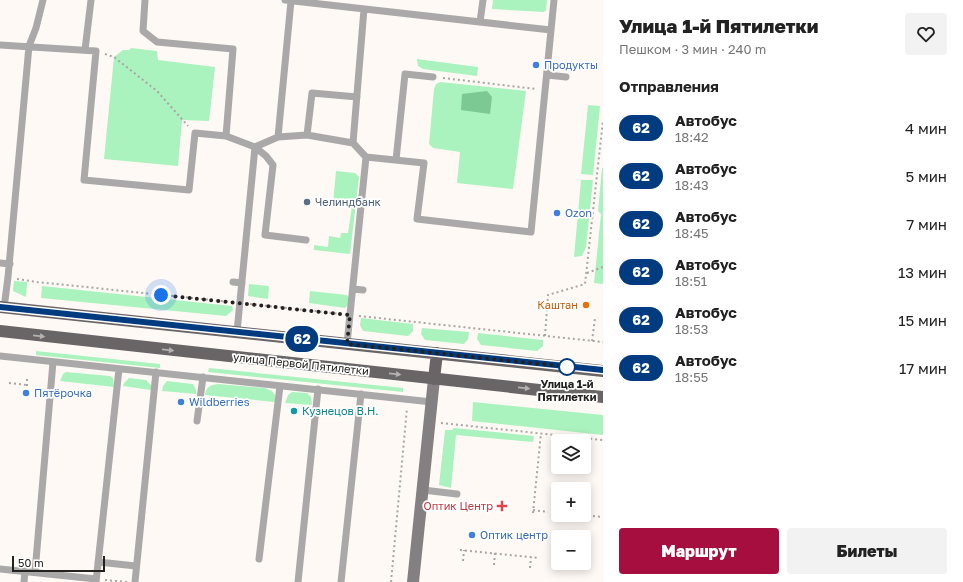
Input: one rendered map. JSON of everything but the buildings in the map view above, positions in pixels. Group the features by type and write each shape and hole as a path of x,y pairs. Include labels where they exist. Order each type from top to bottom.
{"main road":[{"path":"2,308 603,370"},
{"name":"улица Первой Пятилетки","path":"0,331 603,397"},
{"path":"434,379 437,353"}],"street":[{"path":"413,582 434,379"}],"lane":[{"path":"2,308 10,264 29,46 36,28 43,0"},
{"path":"85,50 92,0"},
{"path":"145,0 143,31 157,42 233,49 226,136"},
{"path":"278,137 288,0 551,30"},
{"path":"480,22 483,0"},
{"path":"255,147 278,137 307,135 353,143 366,157 424,163 417,219 531,232 554,0"},
{"path":"353,143 364,9"},
{"path":"0,45 96,51 84,180 189,190 194,133 226,136 255,147 266,156 273,166 265,235 306,240"},
{"path":"396,160 405,74 433,77"},
{"path":"547,75 566,77"},
{"path":"307,135 312,93 357,97"},
{"path":"236,332 255,147"},
{"path":"347,344 366,157"},
{"path":"0,263 10,264"},
{"path":"233,282 242,283"},
{"path":"353,289 363,290"},
{"path":"0,356 432,402"},
{"path":"35,572 53,362"},
{"path":"0,569 96,580 119,369"},
{"path":"135,582 156,372"},
{"path":"198,421 203,377"},
{"path":"259,559 280,386"},
{"path":"298,582 318,389"},
{"path":"341,582 361,394"},
{"path":"422,490 457,494"},
{"path":"98,562 136,566"},
{"path":"24,582 25,571"}],"path":[{"path":"96,51 114,57 157,91 194,133"},
{"path":"433,77 545,90"},
{"path":"545,336 548,295 585,284 603,120"},
{"path":"587,273 603,267"},
{"path":"8,277 36,282 603,342"},
{"path":"592,341 594,318"},
{"path":"8,383 27,385 28,379"},
{"path":"391,582 408,399"},
{"path":"440,423 603,440"},
{"path":"541,433 533,512 548,512"},
{"path":"591,516 603,517"},
{"path":"460,550 539,558"},
{"path":"463,561 464,550"},
{"path":"494,565 495,553"},
{"path":"530,568 531,557"},
{"path":"96,580 129,582"}],"green space":[{"path":"493,0 547,0 546,10 544,12 492,9"},
{"path":"131,48 157,51 158,60 215,67 209,121 182,120 178,166 104,159 114,57 123,50 129,50"},
{"path":"417,59 478,67 477,76 423,69 418,66"},
{"path":"440,82 526,91 513,189 457,183 460,152 433,148 429,144 434,89 436,84"},
{"path":"487,91 492,97 490,114 461,110 462,94"},
{"path":"588,105 600,106 593,175 581,174"},
{"path":"602,168 603,284 594,283 601,214 598,211"},
{"path":"336,171 355,173 359,177 350,254 314,250 314,245 328,247 329,236 340,238 341,233 348,233 352,206 333,203"},
{"path":"581,180 593,180 586,247 582,256 574,257"},
{"path":"14,281 27,282 26,297 13,291"},
{"path":"249,284 269,286 268,299 248,296"},
{"path":"42,286 232,306 233,310 226,316 41,298"},
{"path":"310,291 347,295 349,298 348,305 345,308 309,303"},
{"path":"361,318 413,324 413,331 408,336 363,331 360,325"},
{"path":"422,328 469,332 468,339 464,344 425,340 421,334"},
{"path":"478,333 543,340 543,346 537,351 481,345 477,339"},
{"path":"36,351 160,364 160,368 36,355"},
{"path":"209,368 403,388 403,392 208,372"},
{"path":"66,372 110,376 113,378 114,387 60,381 63,374"},
{"path":"129,378 146,380 151,385 151,390 123,386"},
{"path":"167,381 193,384 196,394 162,391 163,386"},
{"path":"218,384 265,388 272,391 275,395 275,402 205,395 206,390 209,387"},
{"path":"292,392 307,393 311,397 312,405 285,403 288,395"},
{"path":"473,402 603,415 603,435 472,421"},
{"path":"454,428 534,436 533,442 456,435 451,488 439,485 445,430 452,430"}],"bus line":[{"name":"62","path":"0,307 603,370"}],"place":[{"name":"Продукты","path":"536,65"},
{"name":"Челиндбанк","path":"307,202"},
{"name":"Ozon","path":"557,213"},
{"name":"Каштан","path":"586,305"},
{"name":"Улица 1-й Пятилетки","path":"567,367"},
{"name":"Пятёрочка","path":"26,393"},
{"name":"Wildberries","path":"181,402"},
{"name":"Кузнецов В.Н.","path":"294,411"},
{"name":"Оптик Центр","path":"502,506"},
{"name":"Оптик центр","path":"472,535"}],"route":[{"path":"161,295 350,315 347,344 570,367 567,367"}]}
